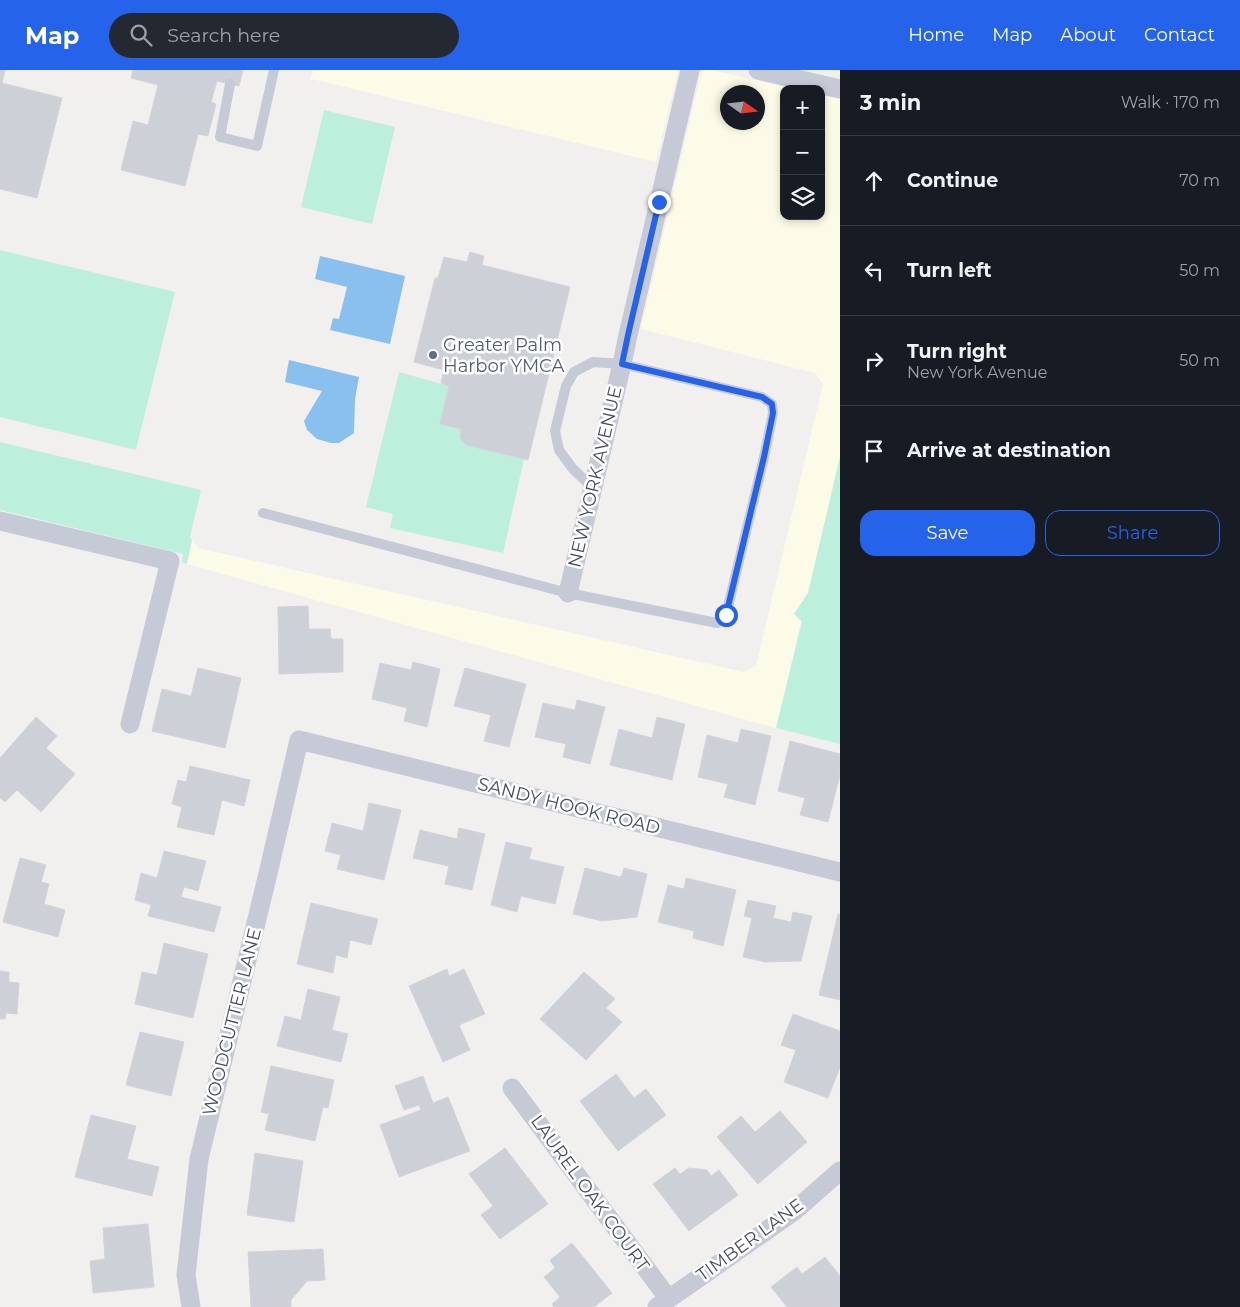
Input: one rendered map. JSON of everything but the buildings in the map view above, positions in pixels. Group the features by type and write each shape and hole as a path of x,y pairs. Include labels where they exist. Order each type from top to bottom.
{"street":[{"name":"NEW YORK AVENUE","path":"568,593 690,70"},
{"path":"758,70 840,89"},
{"path":"0,521 170,561 130,724"},
{"name":"SANDY HOOK ROAD","path":"299,740 840,872"},
{"name":"WOODCUTTER LANE","path":"191,1307 186,1275 199,1159 299,740"},
{"name":"LAUREL OAK COURT","path":"512,1088 662,1303"},
{"name":"TIMBER LANE","path":"662,1303 793,1212 840,1171"}],"lane":[{"path":"230,84 220,137 257,146 274,70"},
{"path":"263,513 568,593 717,623 726,615 728,608 764,457 773,413 772,404 762,397 622,364 594,362 574,372 566,386 555,431 559,450 573,468 592,487"}],"shaded area":[{"path":"313,70 678,70 656,162 310,80"},
{"path":"702,70 711,70 780,86 780,220 825,220 825,96 840,99 840,457 776,728 187,564 192,540 198,548 744,672 756,666 823,384 815,373 641,329"}],"green space":[{"path":"324,110 395,127 372,224 301,207"},
{"path":"0,250 175,292 136,450 0,417"},
{"path":"399,372 449,386 440,424 461,429 460,438 466,445 524,459 503,553 390,528 393,514 366,507"},
{"path":"0,442 201,490 190,537 192,540 187,564 182,562 183,554 0,510"},
{"path":"840,457 840,744 776,728 802,622 794,614 808,593"}],"water":[{"path":"320,256 405,276 390,344 330,330 333,318 339,319 347,287 315,279"},
{"path":"289,360 359,377 355,399 354,433 339,443 331,443 317,439 307,430 304,421 322,391 285,382"}],"place":[{"name":"Greater Palm Harbor YMCA","path":"433,355"}],"route":[{"path":"659,202 622,364 762,397 772,404 773,413 764,457 726,615"}]}
